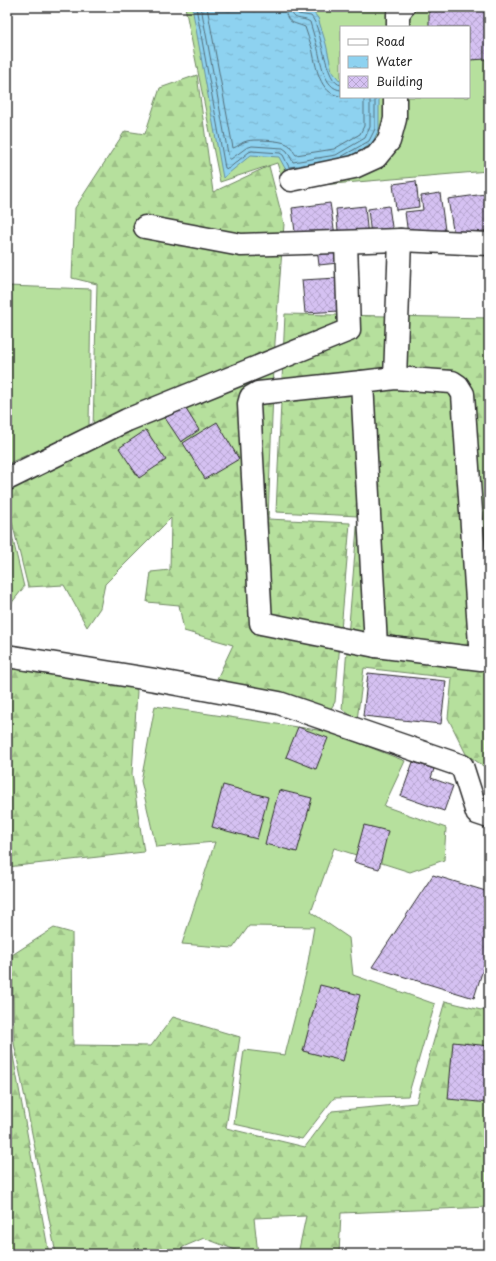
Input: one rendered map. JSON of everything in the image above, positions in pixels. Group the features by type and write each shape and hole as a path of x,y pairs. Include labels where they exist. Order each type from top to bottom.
{"street":[{"path":"398,26 398,14 403,7"},
{"path":"291,180 354,168 376,157 389,141 395,119 395,98"},
{"path":"144,227 241,245 346,243 400,240 489,244"},
{"path":"395,378 400,240"},
{"path":"7,480 127,420 349,330 346,243"},
{"path":"395,378 452,382 458,386 462,394 481,659 376,646 261,623 249,404 251,397 258,393 395,378"},
{"path":"362,382 376,646"},
{"path":"7,656 155,680 279,703 462,766 477,813 489,817"}],"green space":[{"path":"185,7 489,7 488,171 285,188 277,163 220,182"},
{"path":"197,75 213,192 269,166 284,224 275,342 268,519 350,523 335,702 329,712 214,685 233,645 184,631 179,605 147,602 151,572 170,570 171,518 105,584 100,608 87,627 64,585 28,587 7,502 7,467 93,427 97,284 72,278 75,208 125,131 145,134 160,88"},
{"path":"7,286 91,289 89,427 7,464"},
{"path":"285,314 489,318 489,770 466,754 448,718 452,678 364,668 357,720 342,709 358,516 276,512"},
{"path":"7,514 24,587 7,609"},
{"path":"7,646 125,667 137,691 132,774 144,852 7,867"},
{"path":"155,706 331,732 405,761 384,806 446,828 444,860 410,872 334,848 311,912 349,938 353,975 435,1004 408,1096 334,1098 302,1139 234,1124 244,1050 285,1055 306,973 314,927 249,926 233,948 182,944 215,842 156,847 141,781"},
{"path":"54,928 72,933 73,1045 151,1046 173,1017 240,1037 226,1128 305,1147 332,1111 416,1103 445,1001 489,1012 489,1207 341,1213 339,1254 298,1254 306,1216 254,1218 258,1254 246,1254 204,1238 183,1247 180,1254 56,1254 14,1043 12,955"},
{"path":"7,1050 12,1050 49,1254 7,1254"}],"water":[{"path":"192,7 300,7 301,10 313,12 318,18 332,71 340,81 340,98 379,98 379,129 372,144 339,163 287,172 279,157 251,155 223,178"}],"building":[{"path":"429,7 486,7 487,59 470,60 470,26 429,26"},
{"path":"416,181 419,207 396,210 393,184"},
{"path":"440,193 445,230 408,235 405,212 423,210 421,196"},
{"path":"485,194 489,230 454,236 448,199"},
{"path":"330,203 335,235 296,240 292,208"},
{"path":"365,206 368,238 339,241 336,209"},
{"path":"389,206 393,234 371,236 368,209"},
{"path":"336,246 338,263 319,265 317,248"},
{"path":"337,278 339,311 305,313 302,280"},
{"path":"184,406 199,430 181,442 165,418"},
{"path":"217,422 239,459 205,479 183,443"},
{"path":"146,430 166,460 139,478 119,448"},
{"path":"368,673 446,681 441,724 363,716"},
{"path":"298,727 328,738 316,769 286,757"},
{"path":"413,762 434,769 431,778 453,786 444,811 401,796"},
{"path":"223,785 268,797 257,839 212,827"},
{"path":"279,790 312,798 297,852 265,844"},
{"path":"364,825 388,831 379,869 354,862"},
{"path":"433,875 489,892 489,950 474,998 372,967"},
{"path":"320,985 360,995 343,1061 303,1051"},
{"path":"453,1042 489,1046 489,1103 448,1099"}]}
